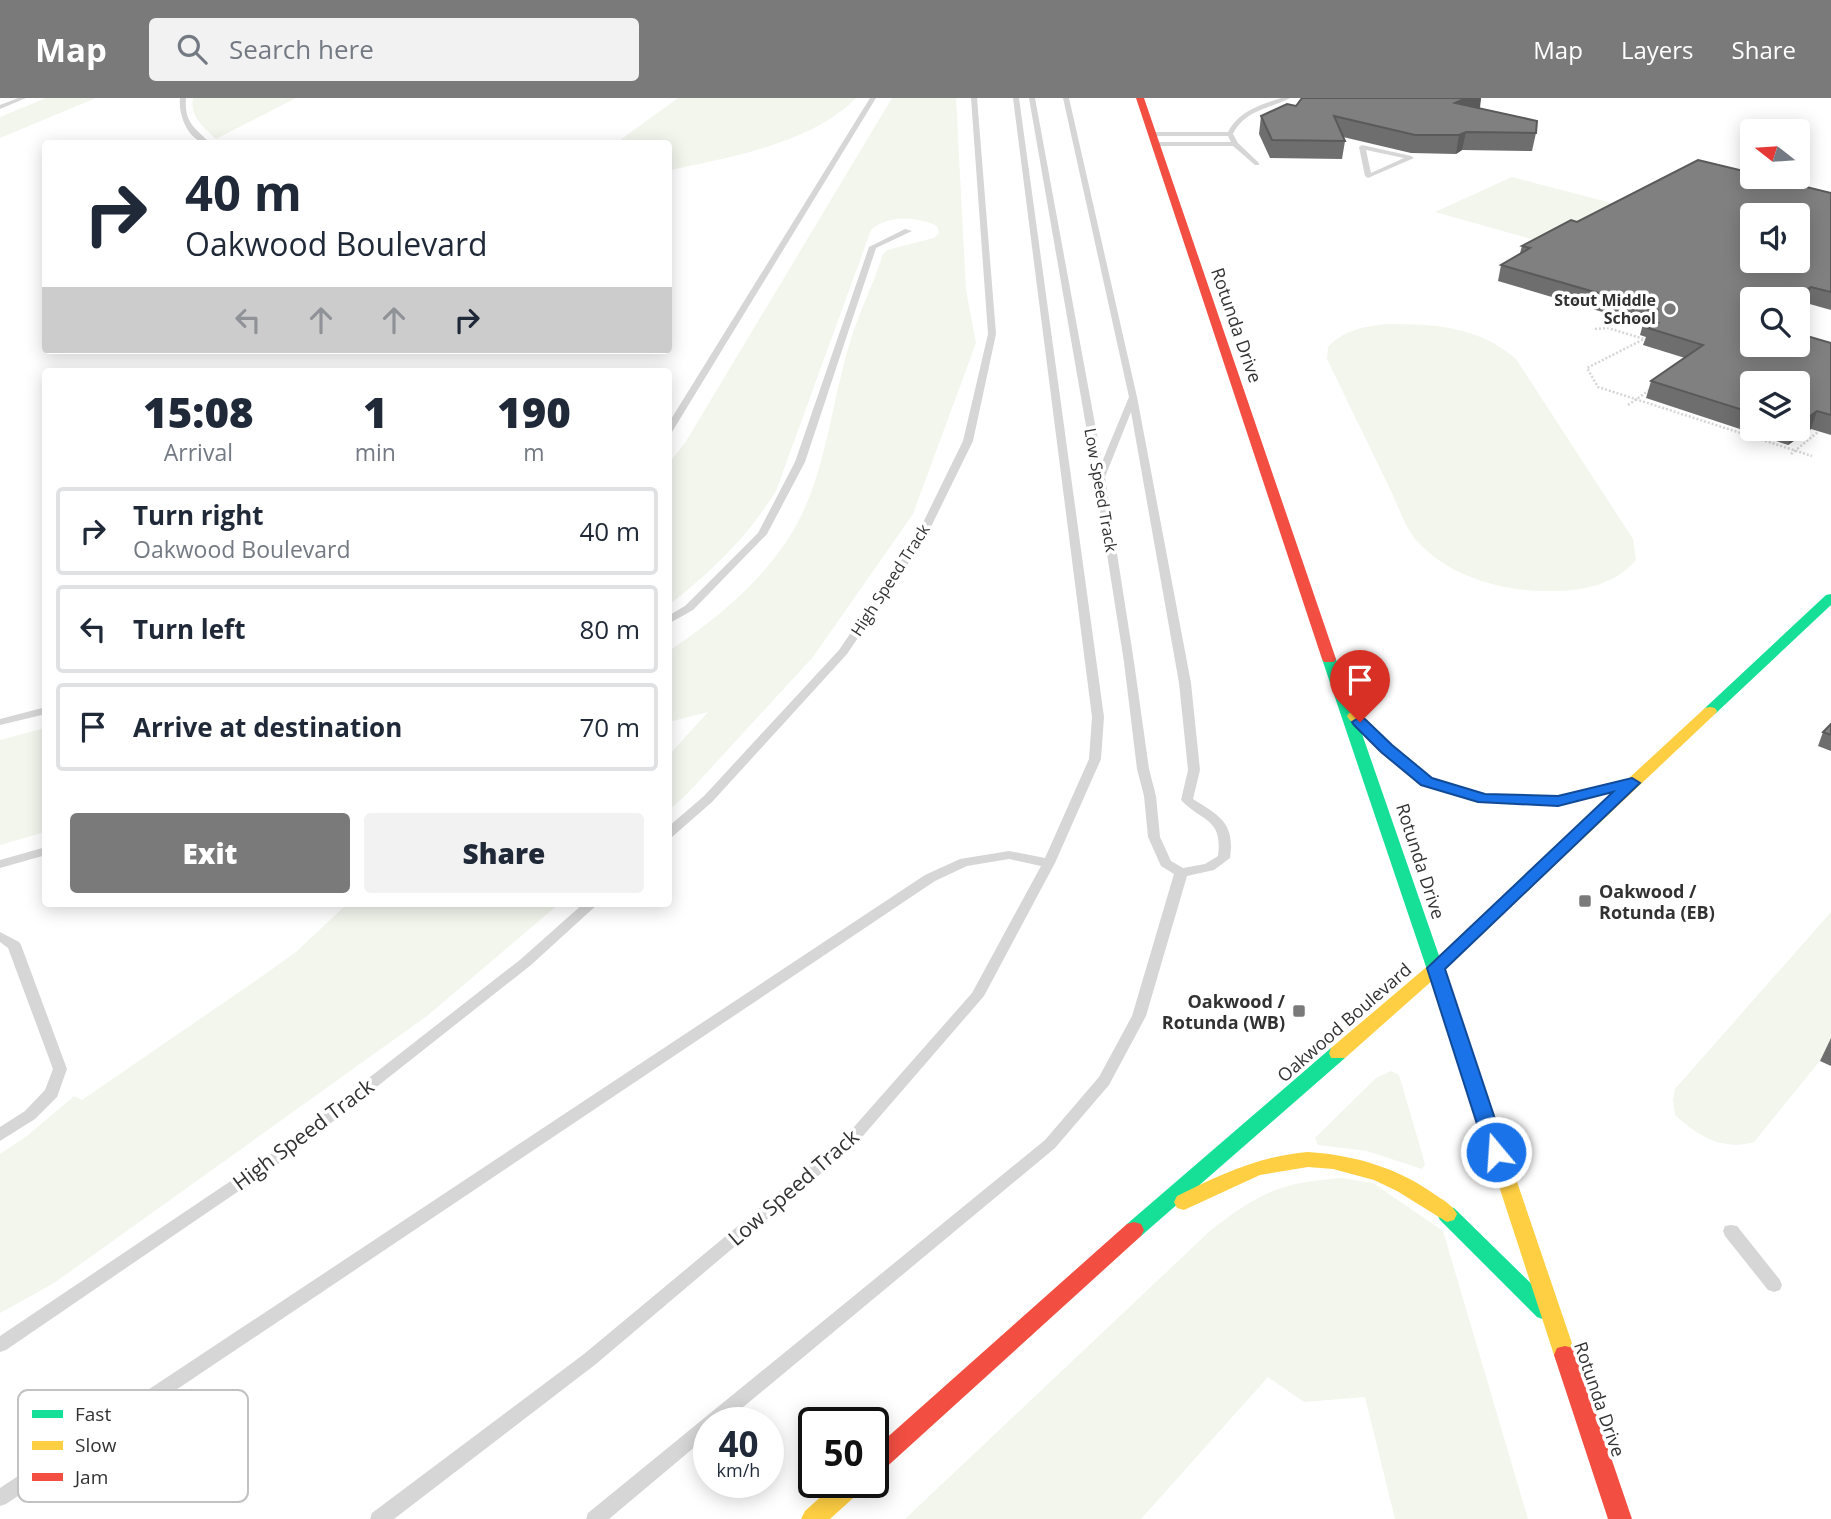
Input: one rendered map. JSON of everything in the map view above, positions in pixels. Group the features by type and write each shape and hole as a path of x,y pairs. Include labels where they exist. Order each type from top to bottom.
{"main road":[{"name":"Rotunda Drive","path":"1140,98 1346,708 1374,783 1620,1519"},
{"name":"Oakwood Boulevard","path":"889,1451 1146,1220 1436,968 1831,598"},
{"path":"1346,708 1386,748 1427,782 1483,799 1558,801 1632,783"},
{"path":"1146,1220 1243,1174 1280,1162 1314,1159 1345,1163 1411,1186 1450,1213 1552,1319"},
{"path":"813,1519 836,1498"}],"lane":[{"path":"0,107 23,98"},
{"path":"183,98 181,112 186,123 194,134 203,140"},
{"path":"672,425 873,98"},
{"name":"High Speed Track","path":"672,830 708,799 843,652 920,538 968,441 992,334 974,98"},
{"name":"Low Speed Track","path":"379,1519 590,1359 851,1140 977,996 1049,863 1095,759 1098,717 1016,98"},
{"name":"Low Speed Track","path":"1032,98 1100,478 1143,769 1150,796 1154,837 1166,863 1181,873"},
{"path":"731,1407 1050,1144 1104,1081 1139,1016 1181,873 1209,867 1224,859 1227,842 1222,823 1187,800 1195,770 1185,683 1133,397 1066,98"},
{"path":"1230,134 1237,120 1245,114 1287,98"},
{"path":"1155,139 1230,134"},
{"path":"1230,134 1235,144 1257,164"},
{"path":"1155,139 1235,144"},
{"path":"1362,147 1411,158 1407,162 1368,176 1362,147"},
{"path":"672,618 688,608 762,534 800,462 873,247 908,231"},
{"path":"1100,478 1133,397"},
{"path":"0,722 42,711"},
{"path":"0,864 42,852"},
{"path":"162,1390 930,878 964,862 1009,855 1049,863"},
{"name":"High Speed Track","path":"0,1345 279,1156 526,962 588,907"},
{"path":"0,936 14,945 60,1069 52,1093 30,1115 0,1135"},
{"path":"1731,1231 1774,1285"},
{"path":"595,1519 693,1438"},
{"path":"0,1498 18,1486"}],"path":[{"path":"1595,329 1608,328 1644,339 1587,369 1598,387 1812,456"},
{"path":"1628,405 1659,384"},
{"path":"1791,454 1819,431"}],"shaded area":[{"path":"46,98 96,98 0,138 0,117"},
{"path":"193,98 296,98 216,139 195,116"},
{"path":"678,98 856,98 817,127 793,137 742,154 672,169 672,140 620,140"},
{"path":"892,98 956,98 966,290 976,343 913,514 813,657 672,807 672,752 708,712 672,721 672,649 724,610 756,579 785,544 797,524 815,480 844,362 883,254 887,250 934,238 939,233 937,226 921,221 895,219 871,230 776,491 728,553 672,602 672,459 685,443"},
{"path":"1512,177 1623,206 1549,244 1435,212"},
{"path":"1386,324 1438,326 1471,333 1516,359 1633,539 1636,560 1616,576 1594,586 1569,590 1526,590 1492,584 1459,572 1417,541 1405,523 1327,359 1328,347 1347,333"},
{"path":"42,729 42,833 0,845 0,740"},
{"path":"344,907 555,907 427,1016 54,1283 0,1313 0,1154 27,1136 74,1096 82,1100 296,952"},
{"path":"1831,912 1831,1047 1754,1142 1731,1145 1711,1140 1675,1115 1675,1089"},
{"path":"1391,1071 1399,1075 1425,1164 1422,1169 1367,1151 1318,1145 1315,1138 1376,1078"},
{"path":"1341,1178 1373,1183 1443,1231 1528,1519 1395,1519 1365,1397 1304,1402 1268,1377 1141,1519 905,1519 1211,1230 1243,1207 1272,1192 1302,1183"}],"building":[{"path":"1302,98 1466,98 1455,103 1537,121 1536,133 1466,132 1459,135 1415,135 1334,116 1345,141 1272,140 1261,116 1287,104 1296,106"},
{"name":"Stout Middle School","path":"1698,160 1740,170 1740,189 1810,188 1831,193 1831,292 1811,287 1740,287 1740,357 1810,357 1810,337 1831,343 1831,415 1817,411 1810,416 1810,371 1740,371 1740,409 1651,381 1703,345 1648,328 1658,323 1644,318 1657,310 1501,265 1530,248 1522,246 1571,220 1577,222"},
{"path":"1831,724 1831,735 1823,732"}],"traffic: fast":[{"path":"1710,711 1831,598"},
{"path":"1329,659 1477,1091"},
{"path":"1134,1230 1338,1053"},
{"path":"1447,1214 1545,1311"}],"traffic: slow":[{"path":"1338,1053 1436,968 1710,711"},
{"path":"1354,716 1386,748 1427,782 1484,799 1558,801 1631,783"},
{"path":"1477,1091 1565,1355"},
{"path":"1184,1202 1257,1168 1308,1160 1358,1167 1382,1175 1405,1186 1447,1214"},
{"path":"813,1519 836,1498"}],"traffic: jam":[{"path":"1140,98 1329,659"},
{"path":"889,1451 1134,1230"},
{"path":"1565,1355 1620,1519"}],"place":[{"name":"Stout Middle School","path":"1670,309"},
{"name":"Oakwood / Rotunda (EB)","path":"1585,901"},
{"name":"Oakwood / Rotunda (WB)","path":"1299,1011"}],"route":[{"path":"1360,722 1427,782 1483,799 1515,802 1558,801 1632,783 1436,968 1496,1152"}]}
